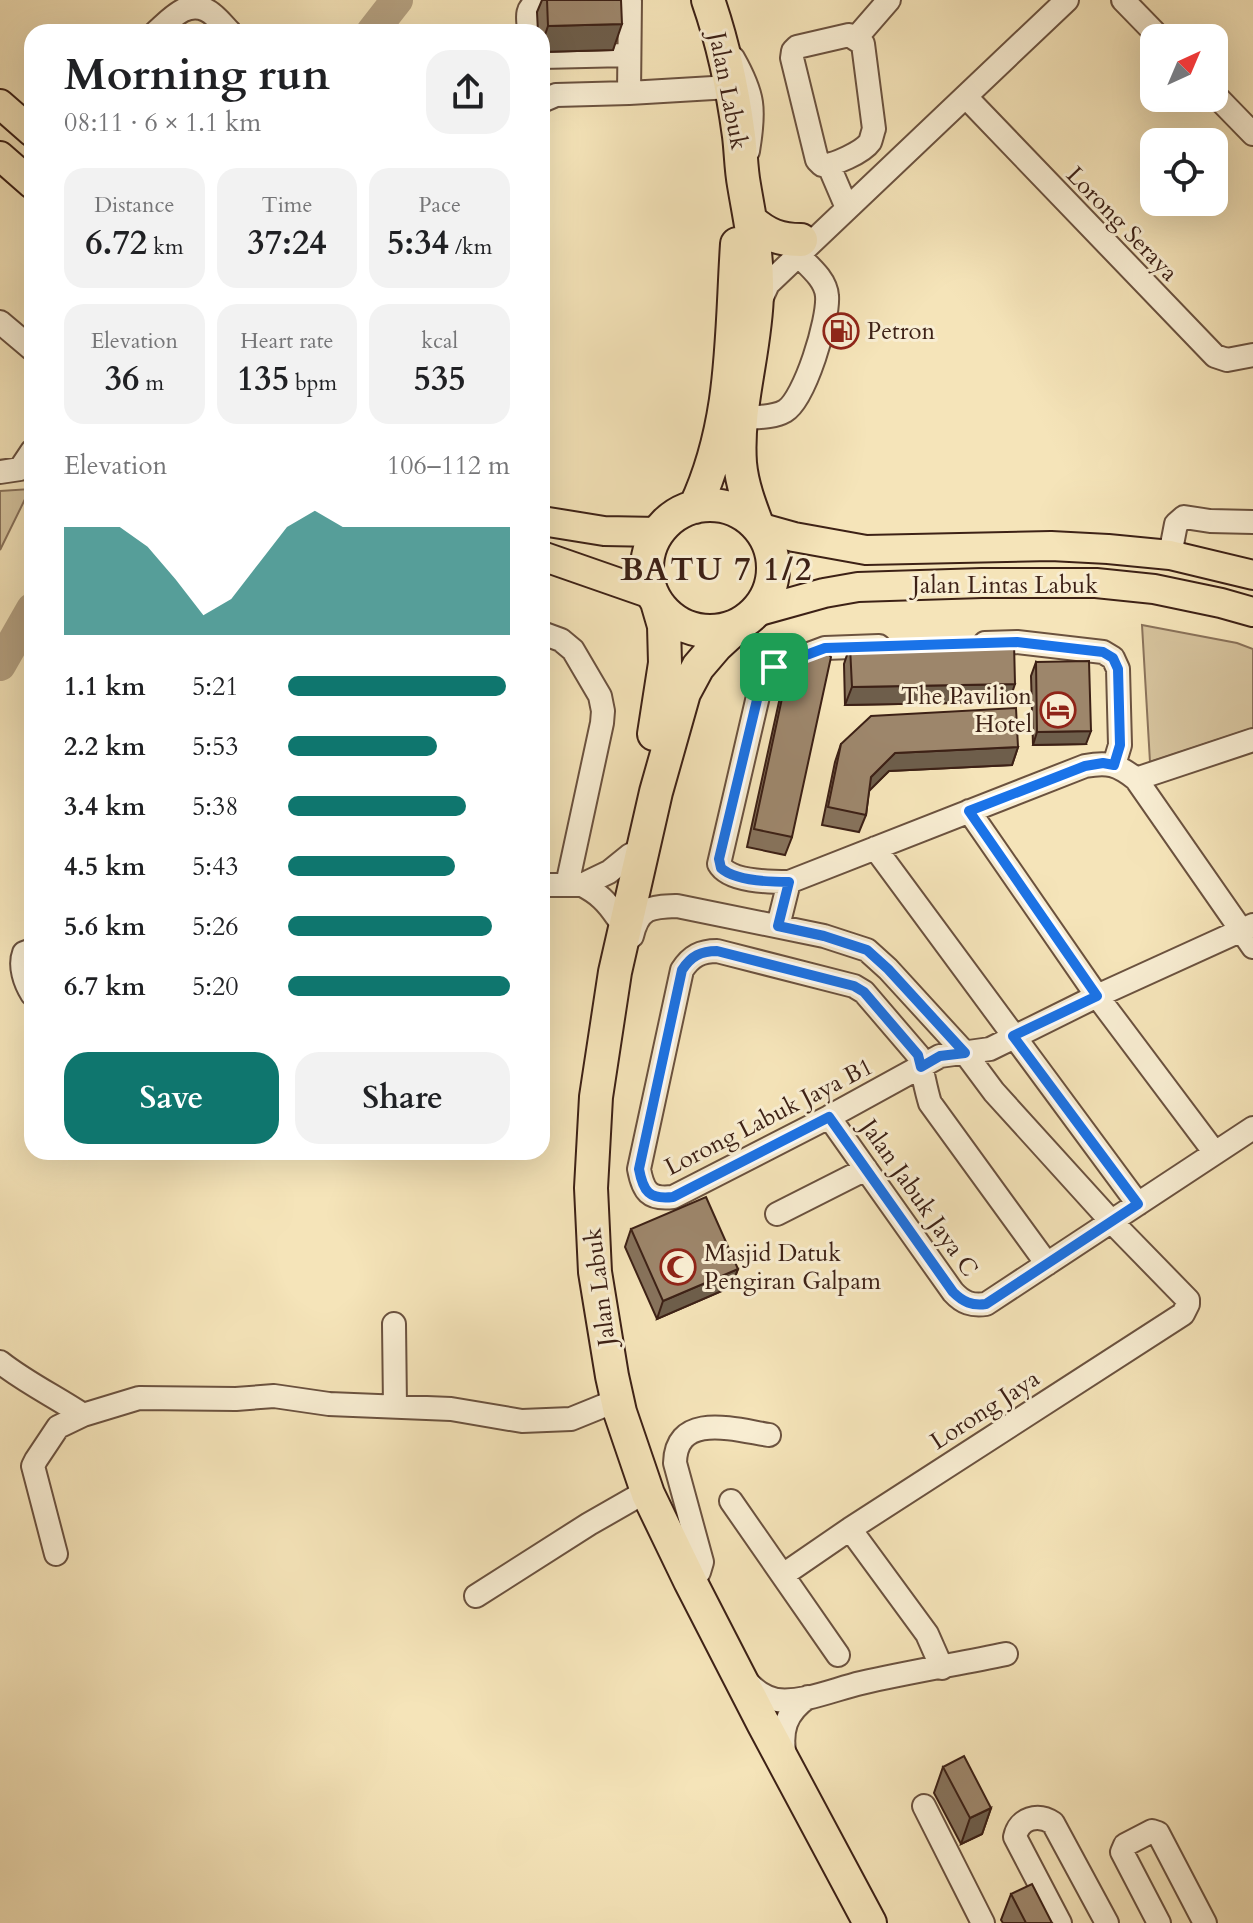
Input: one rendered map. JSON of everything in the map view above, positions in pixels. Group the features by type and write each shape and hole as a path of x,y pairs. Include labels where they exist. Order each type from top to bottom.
{"highway":[{"name":"Jalan Labuk","path":"712,14 739,135 744,232"},
{"path":"744,232 762,231 800,248"},
{"path":"695,507 733,416 756,311 757,272 744,232"},
{"path":"744,232 731,341 733,416 739,436 744,490 758,527"},
{"path":"732,362 738,345 743,290 746,282 757,272"},
{"path":"718,505 750,519 768,542 773,560 773,579 767,597 749,618 723,630 705,631 686,626 670,616 649,583 649,556 659,532 681,512 695,507 718,505"},
{"name":"Jalan Labuk","path":"656,598 664,626 665,663 654,734 605,977 580,1150 579,1212 585,1264 608,1404 622,1455 638,1496 679,1586 856,1923"},
{"name":"Jalan Labuk","path":"749,618 716,646 698,667 684,693 656,792 615,972 593,1123 591,1188 595,1272 612,1376 648,1494 690,1581 870,1923"}],"main road":[{"path":"0,104 24,125"},
{"path":"0,156 24,177"},
{"path":"550,522 604,531 659,532"},
{"name":"Jalan Lintas Labuk","path":"758,527 866,550 1051,546 1108,549 1170,555 1253,575"},
{"path":"550,559 656,598"},
{"name":"Jalan Lintas Labuk","path":"749,618 824,593 858,587 996,583 1096,583 1154,589 1253,612"}],"street":[{"path":"529,24 528,11 530,6 536,4 630,0 629,93"},
{"path":"856,38 889,0"},
{"path":"756,311 768,284 800,248 847,208 1067,0"},
{"path":"1123,0 1146,24"},
{"path":"165,24 179,11 191,7 206,10 221,24"},
{"path":"712,14 745,79 752,102 753,123 743,182"},
{"path":"849,35 863,44 874,129 871,141 863,150 829,166 817,160 792,58 793,51 797,47 849,35"},
{"path":"550,57 629,55"},
{"path":"550,98 730,87"},
{"path":"0,93 24,114"},
{"name":"Lorong Seraya","path":"966,97 1215,356 1227,360 1253,355"},
{"path":"1228,108 1253,134"},
{"path":"829,166 847,208"},
{"path":"757,272 800,248"},
{"path":"733,416 783,412 793,404 807,381 821,333 827,295 821,279 800,248"},
{"path":"0,322 24,342"},
{"path":"0,472 20,469 24,463"},
{"path":"1170,555 1176,524 1184,517 1253,522"},
{"path":"550,636 573,650 600,696 603,711 574,885"},
{"path":"958,644 1017,642 1103,652 1113,658 1118,669 1120,745 1114,765"},
{"path":"899,646 825,648 774,667 762,679 719,864 727,874 766,882 789,882 1085,766 1103,763 1114,765 1136,779 1249,934"},
{"path":"1136,779 1253,740"},
{"path":"656,792 657,820 649,870 656,889 677,906"},
{"path":"969,811 1097,996 1215,1153"},
{"path":"875,848 1138,1204"},
{"path":"574,885 609,872 630,855"},
{"path":"778,926 789,882"},
{"path":"550,885 574,885 595,891 617,917"},
{"path":"615,972 629,945 635,922 641,914 658,907 677,906 778,926 867,950 965,1053 994,1092 1111,1221"},
{"name":"Lorong Labuk Jaya B1","path":"921,1067 918,1055 864,992 854,986 717,951 705,951 695,956 682,970 639,1169 641,1184 648,1194 661,1199 673,1197 829,1117 921,1067 940,1056 990,1049 1097,996 1249,934"},
{"path":"24,953 24,975"},
{"path":"921,1067 930,1103 1047,1264 1253,1128"},
{"name":"Jalan Jabuk Jaya C","path":"829,1117 960,1300 970,1304 986,1304 1047,1264"},
{"path":"777,1214 866,1169"},
{"name":"Lorong Jaya","path":"850,1529 1183,1314 1188,1304 1185,1296 1111,1221"},
{"path":"394,1324 395,1406"},
{"path":"0,1362 83,1415"},
{"path":"56,1554 33,1466 58,1427 83,1415 139,1398 236,1399 274,1396 329,1404 451,1409 522,1421 571,1419 608,1404"},
{"path":"690,1581 699,1572 702,1562 675,1463 675,1452 684,1438 697,1429 711,1426 769,1435"},
{"path":"476,1596 638,1496"},
{"path":"731,1501 838,1655"},
{"path":"783,1575 850,1529 927,1634 942,1668"},
{"path":"739,1674 757,1692 778,1700 808,1697 1006,1654"},
{"path":"787,1768 783,1746 786,1722 792,1710 808,1697"},
{"path":"924,1806 983,1923"},
{"path":"1060,1923 1015,1837 1019,1826 1031,1818 1043,1818 1053,1823 1107,1923"},
{"path":"1159,1923 1122,1852 1125,1845 1152,1831 1158,1833 1205,1923"}],"shaded area":[{"path":"24,489 24,501 0,550 0,491"},
{"path":"1142,625 1237,643 1253,649 1253,728 1150,762"}],"building":[{"path":"547,0 621,0 622,24 548,24"},
{"path":"1014,642 1015,684 852,687 850,646"},
{"path":"825,650 831,657 792,837 754,829 790,661"},
{"name":"The Pavilion Hotel","path":"1089,661 1091,731 1037,732 1036,662"},
{"path":"1016,708 1018,747 895,753 871,777 866,815 828,807 841,744 871,716"},
{"name":"Masjid Datuk Pengiran Galpam","path":"706,1197 738,1269 663,1301 631,1229"},
{"path":"964,1756 991,1808 970,1818 943,1767"},
{"path":"1032,1884 1052,1923 1026,1923 1011,1894"}],"waterway":[{"path":"378,24 397,0"},
{"path":"0,665 24,623"}],"place":[{"name":"Petron","path":"841,331"},
{"name":"The Pavilion Hotel","path":"1058,710"},
{"name":"Masjid Datuk Pengiran Galpam","path":"678,1267"}],"district":[{"name":"BATU 7 1/2","path":"717,570"}],"route":[{"path":"1017,642 1103,652 1113,658 1118,669 1120,745 1114,765 1085,766 969,811 1097,996 1013,1036 1138,1204 986,1304 970,1304 960,1300 953,1292 829,1117 673,1197 661,1199 648,1194 641,1184 639,1169 682,970 695,956 705,951 717,951 854,986 864,992 918,1055 921,1067 940,1056 965,1053 867,950 778,926 789,882 766,882 727,874 719,864 762,679 774,667 825,648 1017,642"}]}
